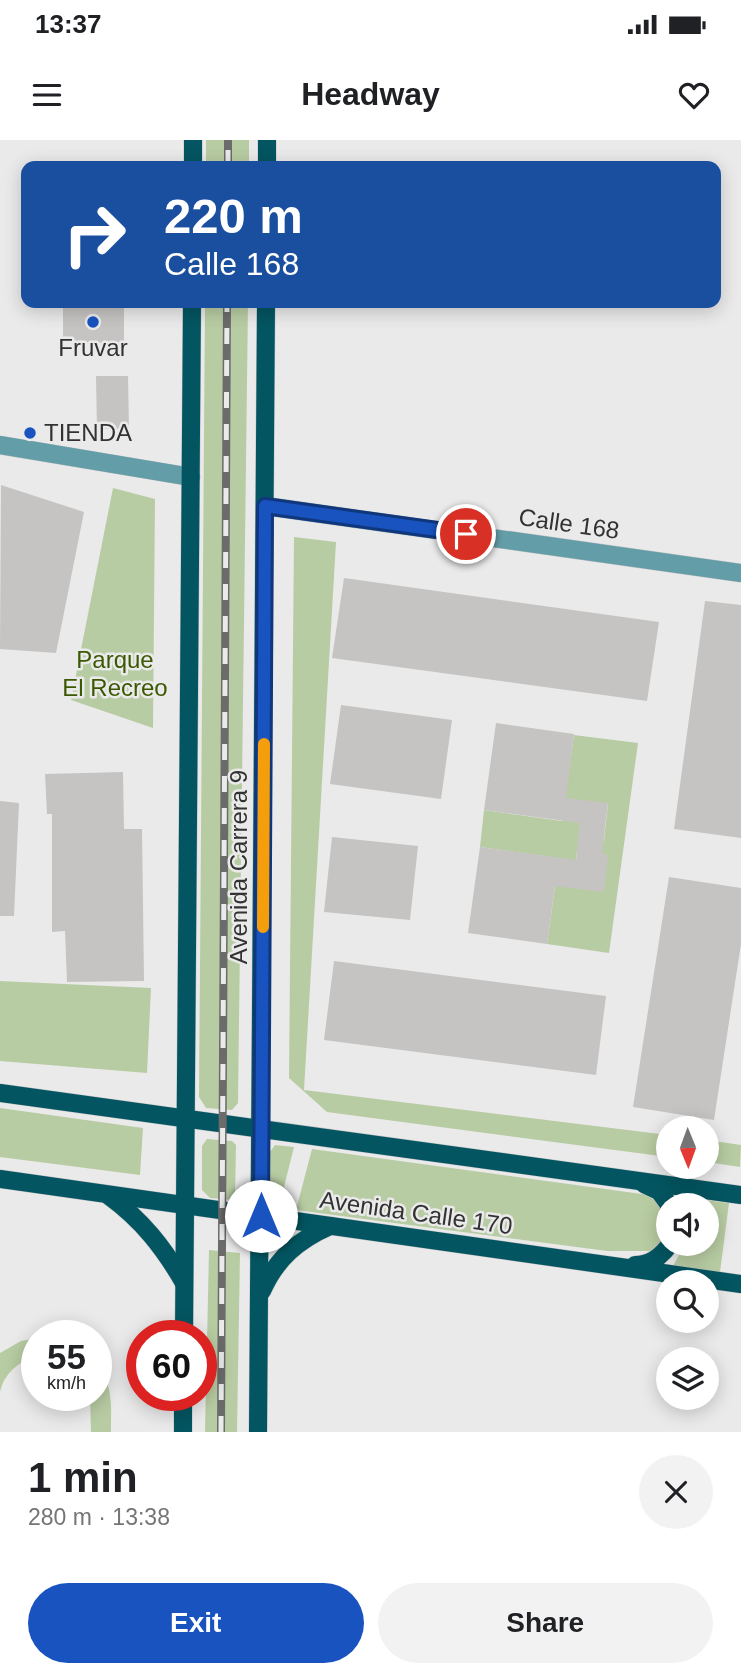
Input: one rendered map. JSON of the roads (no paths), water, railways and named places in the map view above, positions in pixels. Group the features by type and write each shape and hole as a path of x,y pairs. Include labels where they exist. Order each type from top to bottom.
{"main road":[{"path":"193,161 194,140"},
{"path":"267,140 267,161"},
{"name":"Avenida Carrera 9","path":"184,1320 192,308"},
{"name":"Avenida Carrera 9","path":"258,1432 266,308"},
{"path":"0,1093 741,1195"},
{"path":"615,1178 648,1185 660,1193"},
{"name":"Avenida Calle 170","path":"0,1179 741,1284"},
{"path":"107,1194 130,1212 156,1240 185,1284"},
{"path":"260,1294 284,1254 312,1233 331,1226"},
{"path":"614,1265 639,1266 661,1256"},
{"path":"183,1411 183,1432"}],"street":[{"path":"0,445 191,477"},
{"name":"Calle 168","path":"265,506 741,573"}],"railway":[{"path":"228,140 228,161"},
{"path":"221,1432 227,308"}],"place":[{"name":"Fruvar","path":"93,322"},
{"name":"TIENDA","path":"30,433"}],"park label":[{"name":"Parque El Recreo","path":"115,674"}]}
